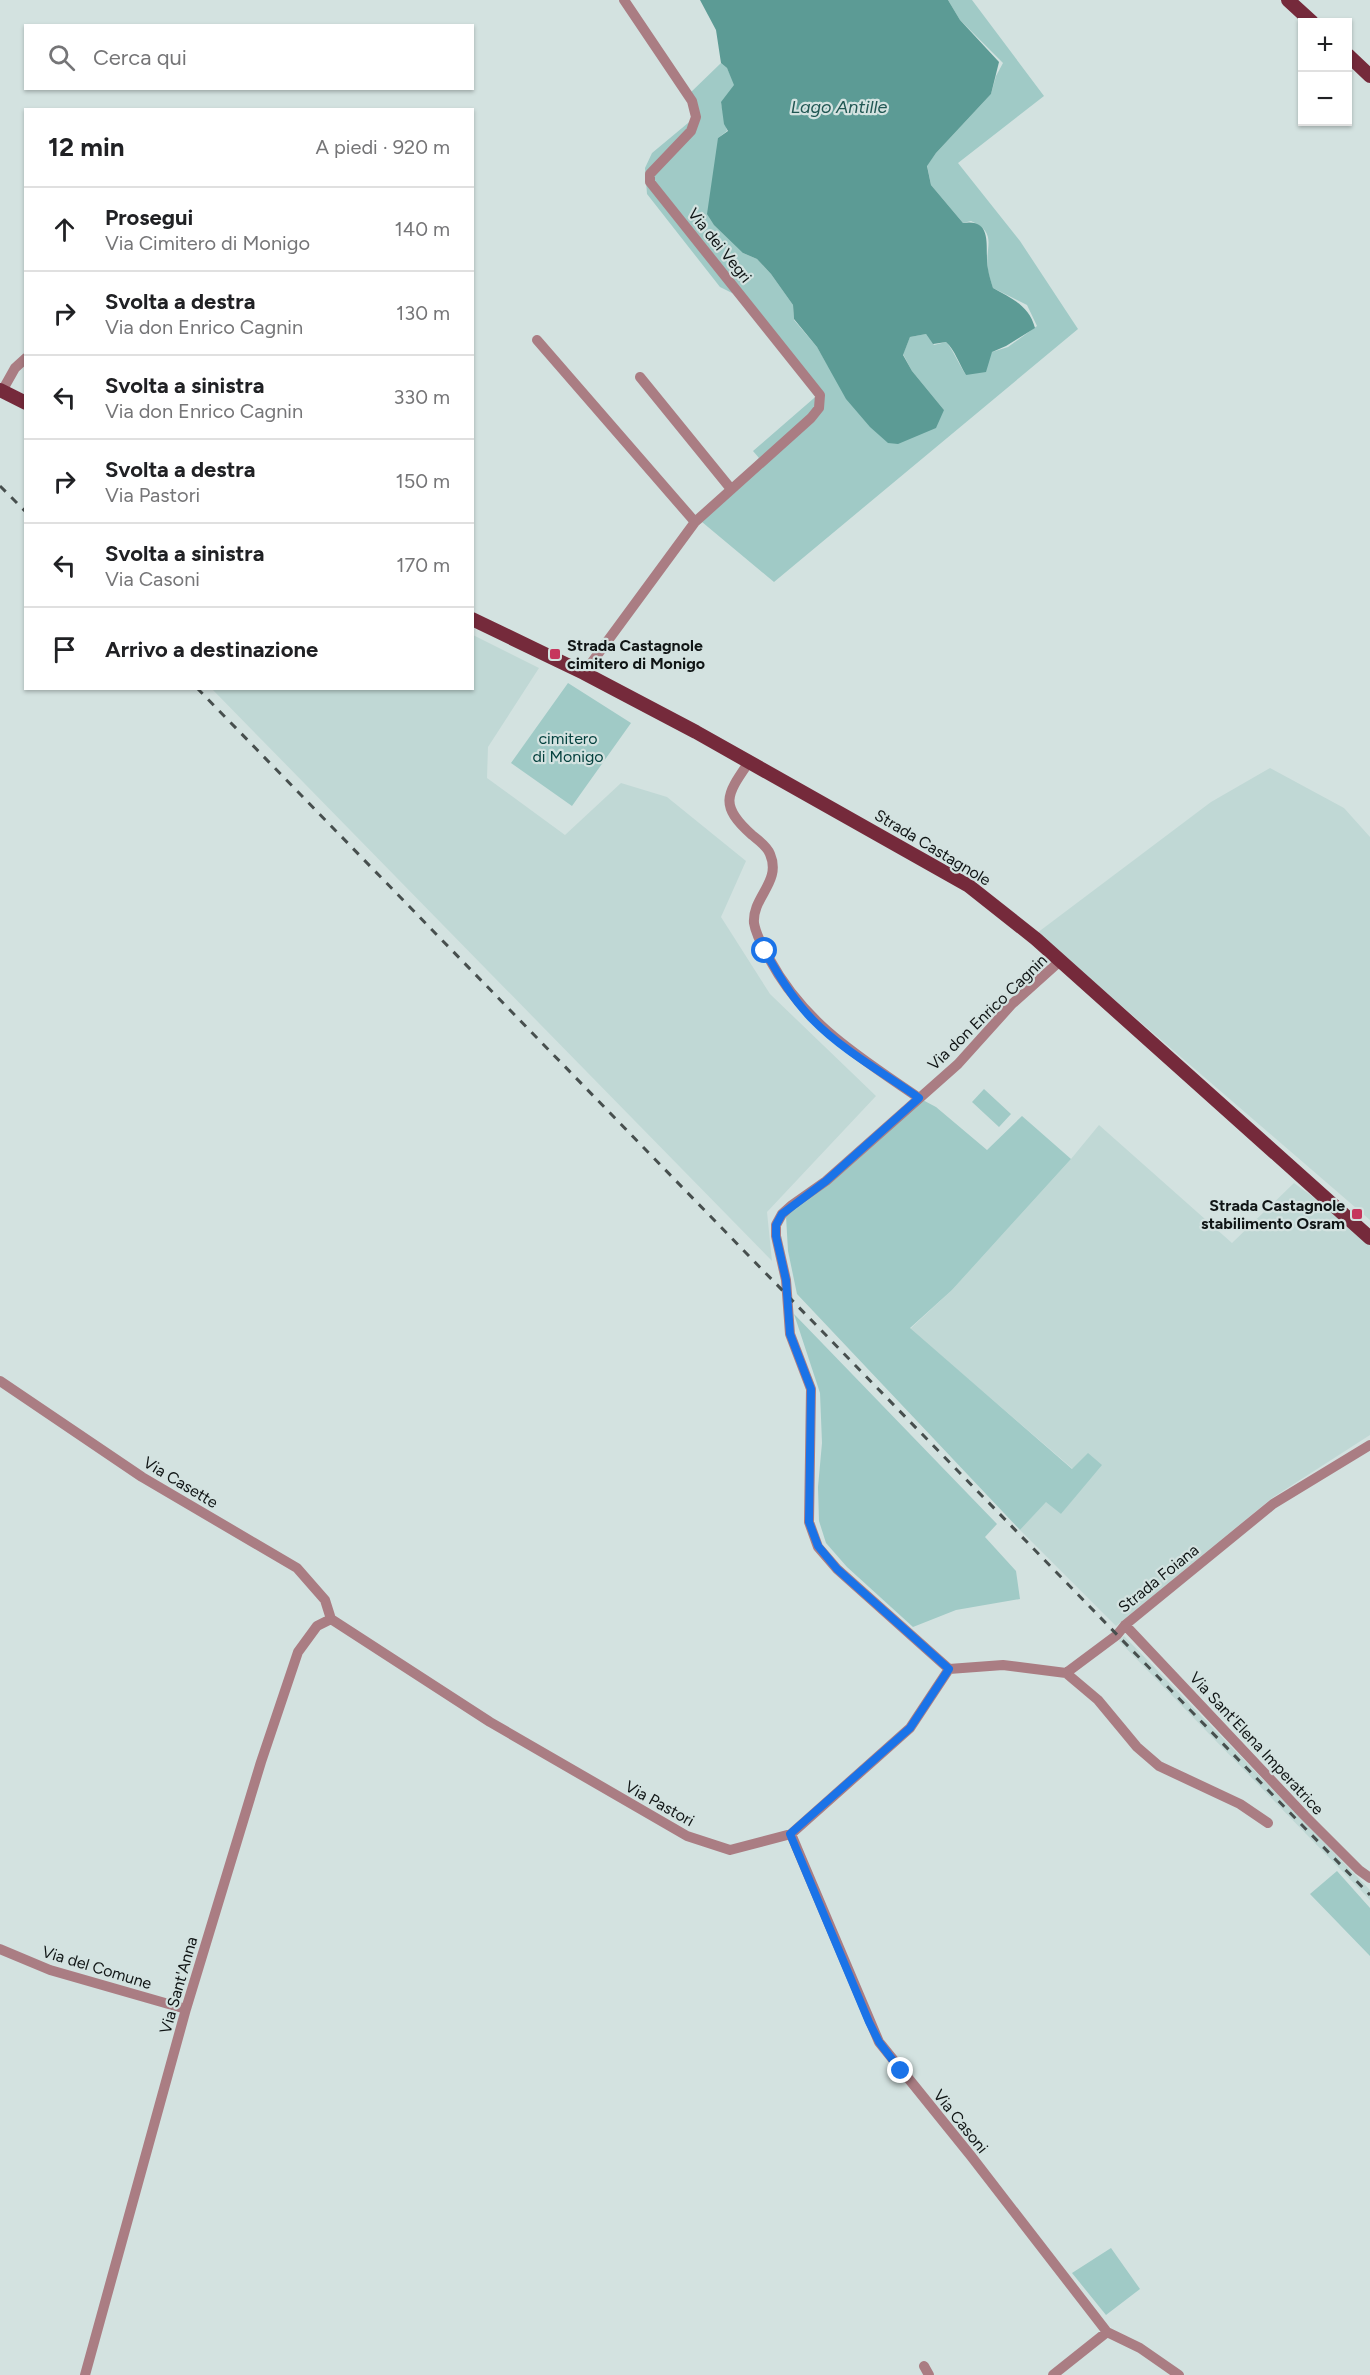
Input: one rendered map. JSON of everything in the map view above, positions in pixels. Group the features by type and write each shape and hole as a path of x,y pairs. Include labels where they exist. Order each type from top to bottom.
{"main road":[{"path":"1288,0 1308,18"},
{"path":"1352,60 1370,76"},
{"path":"1,391 24,402"},
{"name":"Strada Castagnole","path":"474,620 584,673 749,762 969,886 1009,916 1370,1238"}],"street":[{"name":"Via dei Vegri","path":"584,673 695,522 811,418 819,408 820,395 650,182 650,174 691,130 696,117 692,101 624,0"},
{"path":"537,340 695,522"},
{"path":"1,391 15,368 24,360"},
{"path":"640,377 731,489"},
{"path":"749,762 731,789 729,802 737,820 765,846 772,861 773,876 755,913 758,936 765,951 776,971 813,1020 838,1041 919,1098"},
{"name":"Via don Enrico Cagnin","path":"949,1669 837,1569 818,1546 809,1522 811,1389 790,1334 786,1280 776,1236 776,1225 782,1214 826,1181 958,1064 1012,1004 1060,962"},
{"name":"Via Casette","path":"0,1382 142,1477 297,1568 325,1600 331,1619"},
{"name":"Strada Foiana","path":"1066,1672 1117,1635 1125,1625 1273,1504 1370,1445"},
{"name":"Via Pastori","path":"331,1619 490,1722 687,1836 730,1850 790,1834 910,1728 949,1669"},
{"name":"Via Sant'Anna","path":"85,2375 186,2009 261,1762 298,1652 317,1626 331,1619"},
{"name":"Via Sant'Elena Imperatrice","path":"1125,1625 1305,1816 1359,1870 1370,1878"},
{"path":"949,1669 1003,1665 1066,1672 1098,1700 1137,1746 1159,1766 1240,1804 1268,1823"},
{"name":"Via Casoni","path":"790,1834 879,2042 971,2156 1107,2332 1140,2348 1179,2375"},
{"name":"Via del Comune","path":"0,1949 50,1970 186,2009"},
{"path":"1053,2375 1107,2332"}],"shaded area":[{"path":"474,636 539,668 488,747 487,778 565,835 621,783 667,797 746,861 721,917 770,994 876,1096 767,1212 772,1261 213,690 474,690"},
{"path":"1270,768 1344,808 1370,837 1370,1220 1037,933 1211,802"},
{"path":"1099,1125 1232,1243 1294,1183 1335,1213 1370,1245 1370,1435 1272,1498 1116,1626 1020,1530 1046,1501 1061,1514 1101,1464 1073,1469 910,1329 952,1290"},
{"path":"1124,1636 1370,1890 1370,1900 1119,1641"}],"green space":[{"path":"948,0 972,0 1044,96 958,163 1020,241 1078,329 774,582 702,522 759,458 753,451 821,392 738,296 720,287 647,194 645,168 652,153 694,118 688,95 721,63 727,68 735,85 721,103 727,131 718,138 743,253 757,259 771,274 793,305 794,320 817,347 828,366 944,410 912,371 903,354 910,337 926,334 934,345 946,342 966,375 992,352 1008,347 1037,326 1027,305 993,288 988,270 988,236 985,230 971,221 963,223 931,185 927,165 991,94 996,76 1003,63 960,20"},
{"name":"cimitero di Monigo","path":"568,683 631,723 572,806 511,763"},
{"path":"984,1089 1011,1114 999,1127 972,1102"},
{"path":"919,1098 936,1107 987,1150 1022,1116 1071,1159 952,1290 910,1328 1072,1469 1088,1453 1102,1465 1061,1514 1046,1502 1020,1530 797,1294 788,1251 786,1216"},
{"path":"794,1314 997,1524 985,1537 1016,1571 1020,1599 956,1610 913,1627 847,1567 826,1543 819,1521 818,1487 822,1443 820,1393"},
{"path":"1337,1871 1370,1908 1370,1956 1310,1894"},
{"path":"1111,2248 1140,2289 1106,2315 1072,2273"}],"water":[{"name":"Lago Antille","path":"700,0 948,0 960,20 999,62 991,94 936,153 927,166 931,185 963,223 980,225 984,230 988,269 993,288 1024,308 1035,328 992,352 986,372 966,375 946,342 933,344 926,334 910,337 903,355 912,371 944,410 936,428 898,444 888,443 870,427 846,399 817,347 794,319 793,305 771,274 757,259 743,253 714,225 707,214 718,138 728,131 724,124 721,102 734,85 727,68 721,63 716,30"}],"railway":[{"path":"0,486 24,510"},
{"path":"199,690 1370,1895"}],"place":[{"name":"Strada Castagnole cimitero di Monigo","path":"555,654"},
{"name":"Strada Castagnole stabilimento Osram","path":"1357,1214"}],"route":[{"path":"765,951 776,971 813,1020 838,1041 919,1098 826,1181 792,1205 782,1214 776,1225 776,1236 786,1280 790,1334 811,1389 809,1522 818,1546 837,1569 949,1669 910,1728 790,1834 869,2022 879,2042 901,2071"}]}
